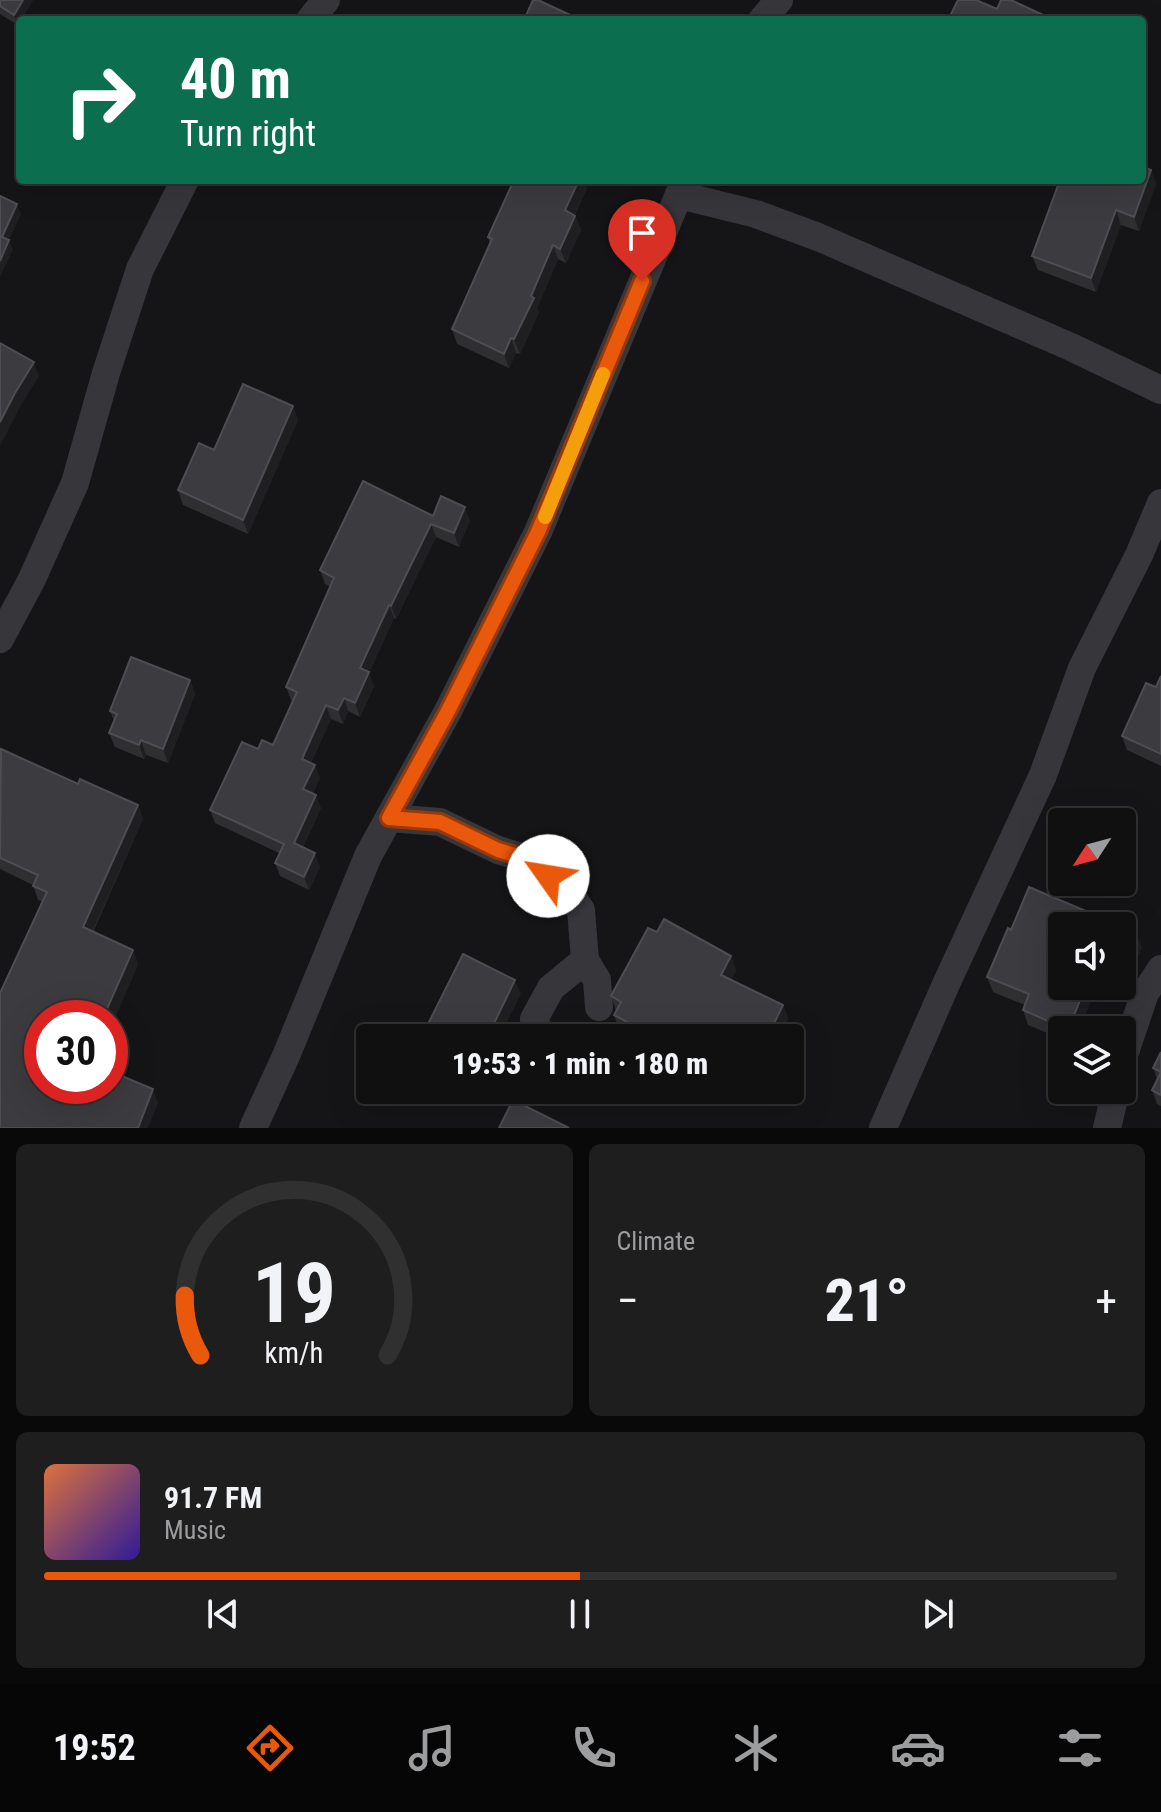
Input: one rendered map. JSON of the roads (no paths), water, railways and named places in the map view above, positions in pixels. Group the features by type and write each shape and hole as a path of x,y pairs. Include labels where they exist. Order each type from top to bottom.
{"street":[{"path":"313,16 326,0"},
{"path":"765,16 779,0"},
{"path":"0,639 32,579 75,483 140,269 183,184"},
{"path":"253,1128 368,856 448,711 538,532 682,188 818,237 1071,347 1161,390"},
{"path":"883,1128 1043,775 1082,668 1139,555 1161,503"},
{"path":"389,818 440,822 498,850 528,859 568,892 581,910 585,960 597,980 599,1007"},
{"path":"536,1024 534,1019 551,988 585,960"},
{"path":"1136,1020 1145,993 1161,969"},
{"path":"1107,1128 1113,1104"}]}
